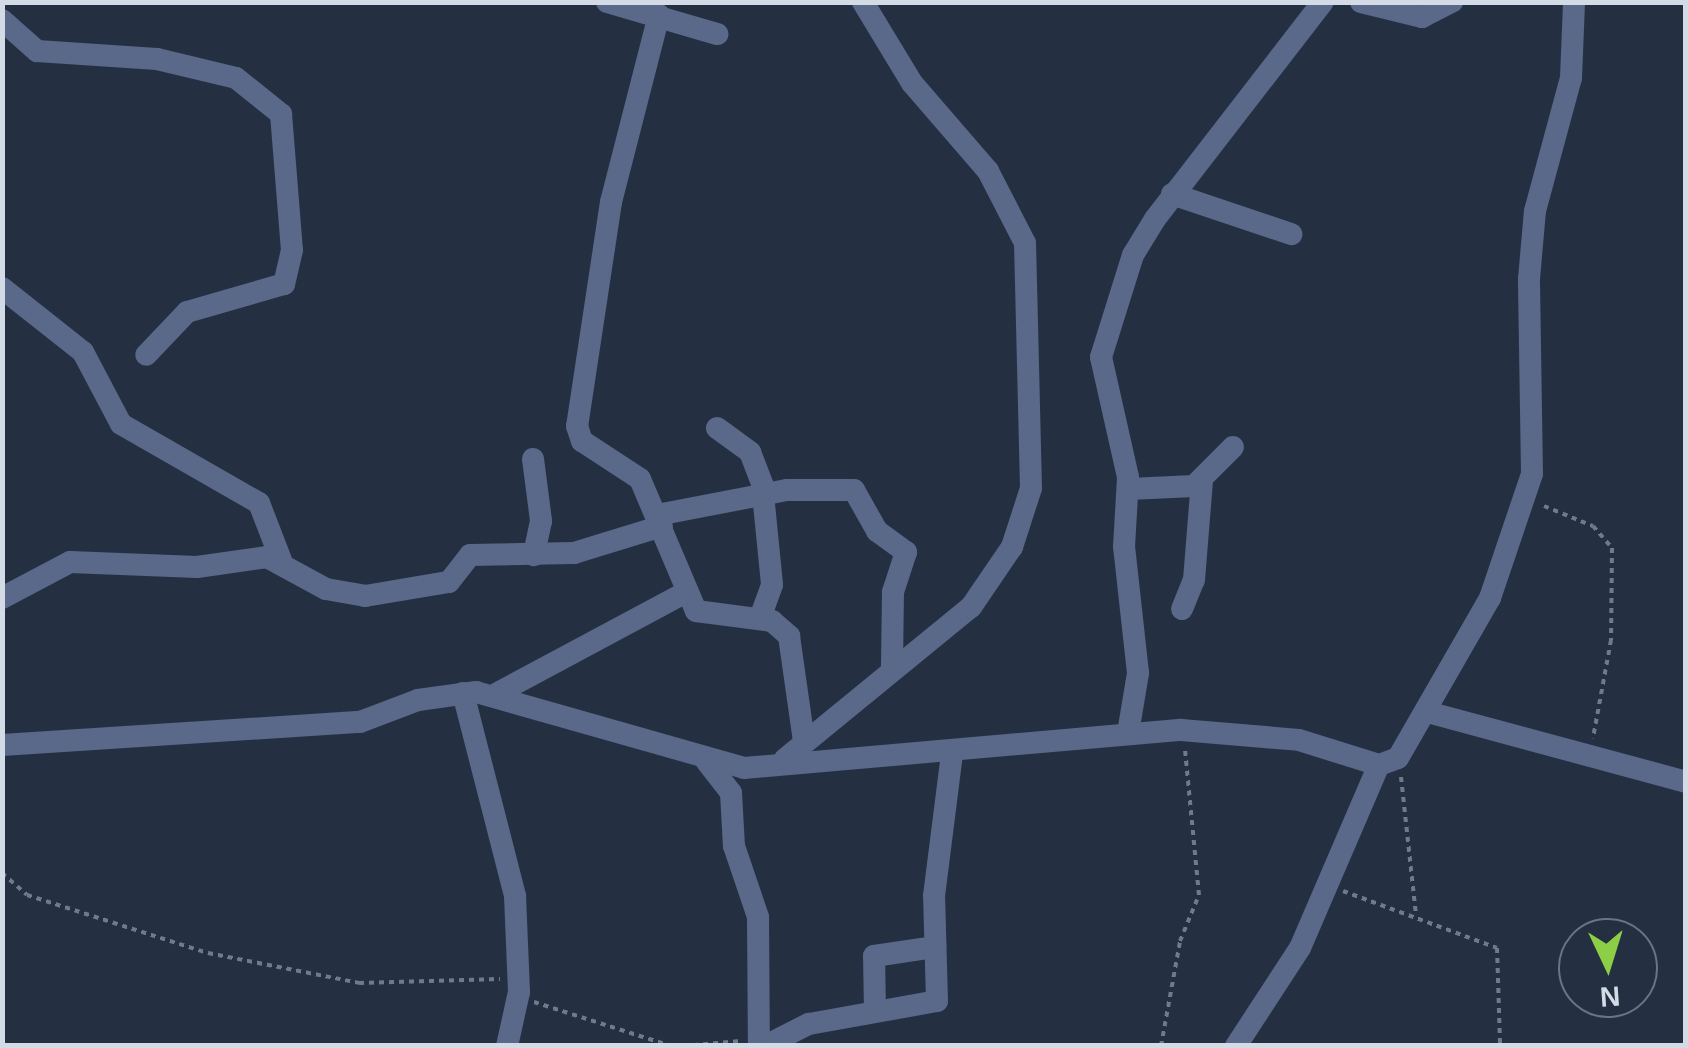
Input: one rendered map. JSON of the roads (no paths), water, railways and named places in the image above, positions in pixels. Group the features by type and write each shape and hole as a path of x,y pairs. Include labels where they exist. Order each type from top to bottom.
{"street":[{"path":"607,2 660,14 717,34"},
{"path":"733,809 777,763 972,607 1016,534 1034,460 1032,286 1025,243 988,172 912,84 863,2"},
{"path":"1128,733 1138,673 1124,547 1129,489 1114,394 1099,364 1133,254 1172,194 1323,2"},
{"path":"1361,2 1422,17 1452,2"},
{"path":"1236,1046 1329,886 1389,762 1431,713 1496,583 1524,500 1534,451 1526,321 1535,211 1571,78 1574,2 1562,2"},
{"path":"660,14 611,202 576,410 582,441 627,464 660,520 684,593 706,619 760,618 789,636 804,742"},
{"path":"2,20 37,51 157,59 236,78 281,114 292,250 284,284 187,312 146,355"},
{"path":"1172,194 1292,234"},
{"path":"2,288 83,352 121,424 259,503 281,560"},
{"path":"717,428 750,452 764,495 772,585 760,618"},
{"path":"1182,610 1194,580 1202,481 1234,447"},
{"path":"533,459 541,521 534,555"},
{"path":"1129,489 1202,481"},
{"path":"3,598 70,562 281,560 326,588 365,596 449,582 470,554 534,555 614,546 660,520 764,495 846,485 878,531 904,547 892,668"},
{"path":"496,694 684,593"},
{"path":"2,745 360,722 462,693 496,694 707,762 777,763 952,752 1181,730 1299,740 1389,762"},
{"path":"462,693 478,776 510,864 519,990 507,1046"},
{"path":"1431,713 1591,752 1686,782"},
{"path":"707,762 733,809 734,846 761,935 767,1041 875,1011 934,1004 935,947 952,752"},
{"path":"875,1011 874,956 935,947"}]}
